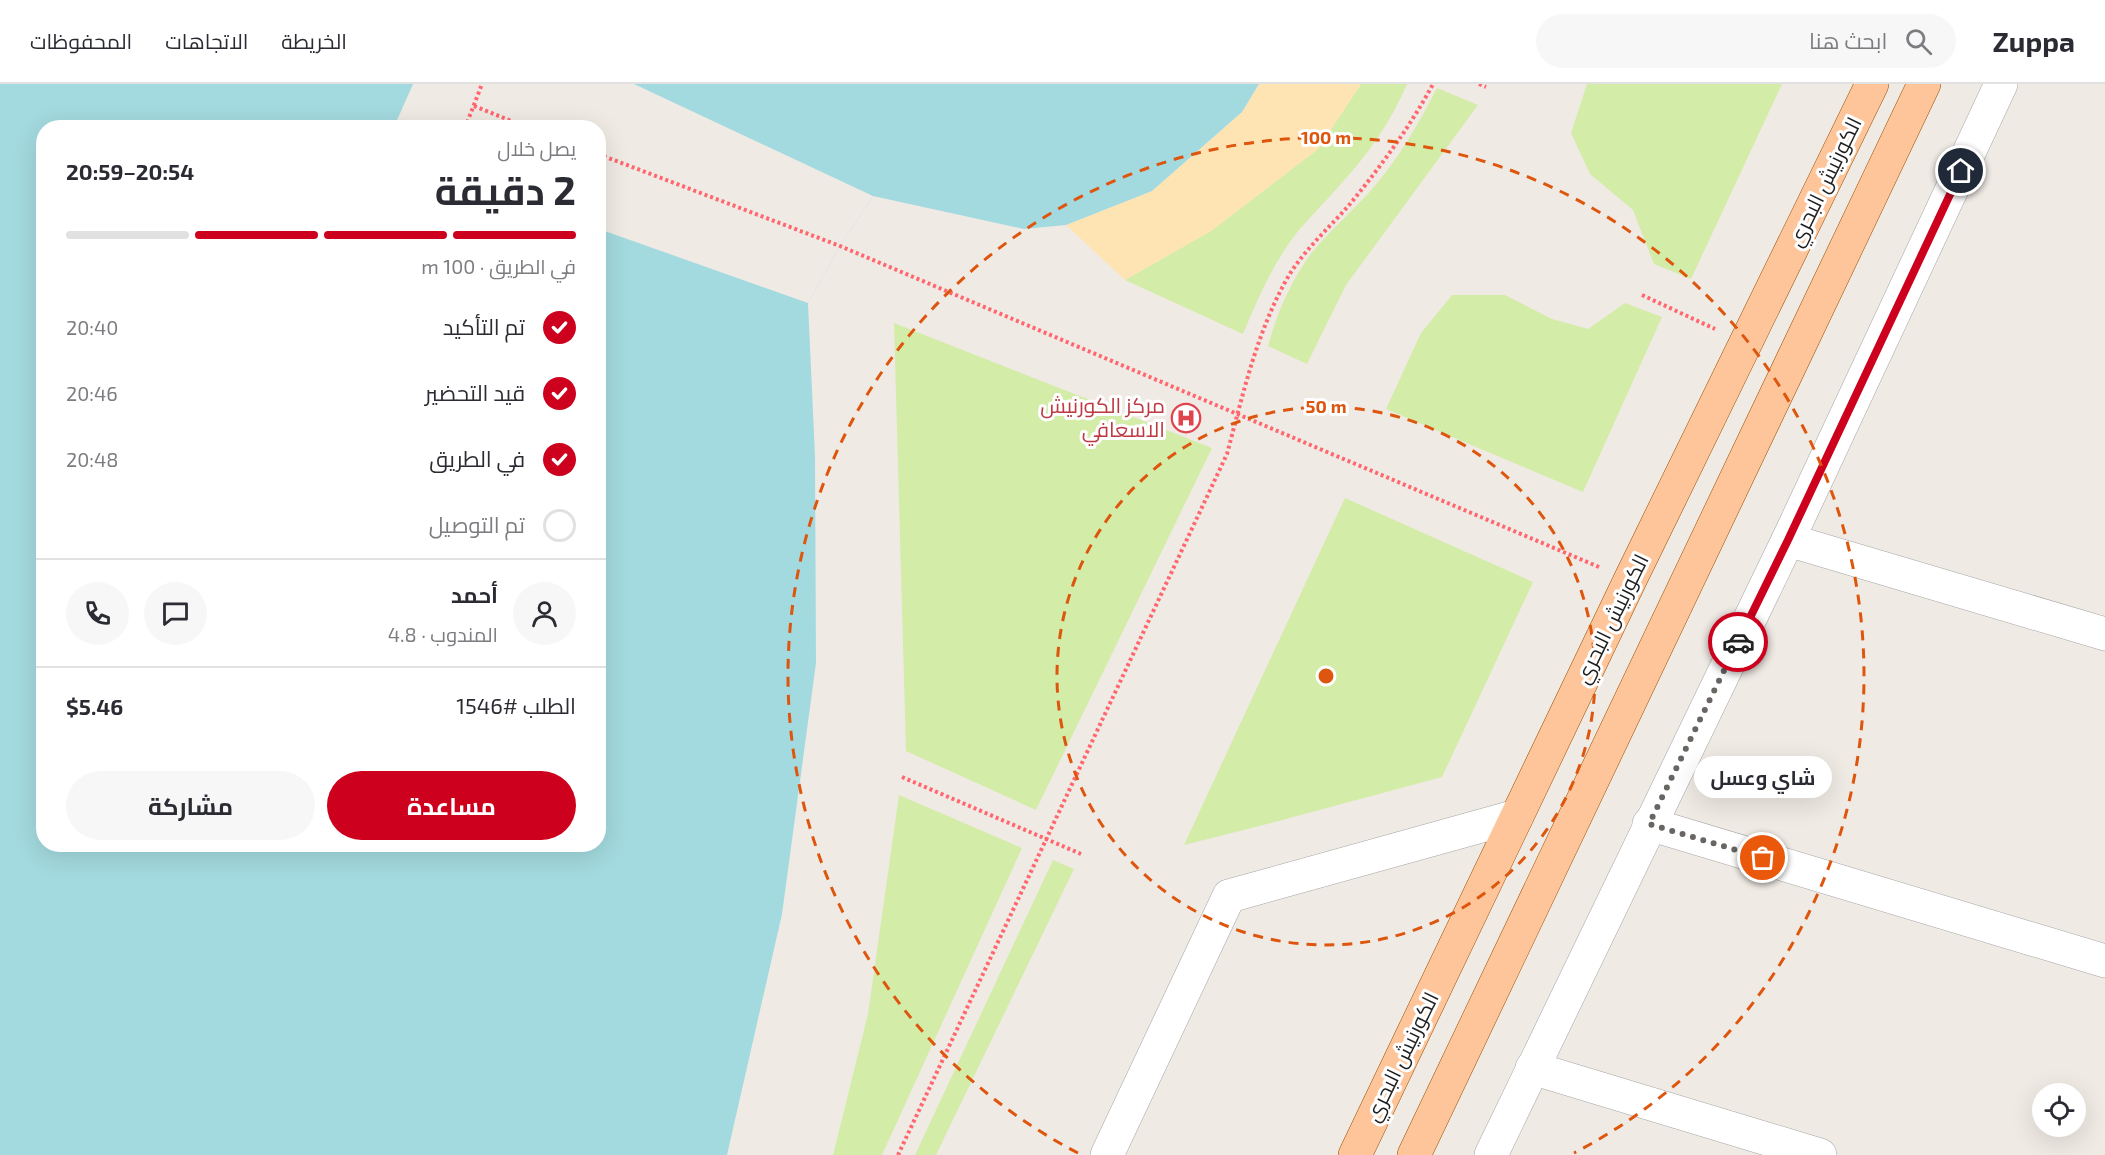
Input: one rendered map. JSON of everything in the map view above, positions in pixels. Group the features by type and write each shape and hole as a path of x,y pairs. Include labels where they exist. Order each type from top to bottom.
{"main road":[{"name":"الكورنيش البحري","path":"1355,1155 1630,580 1872,84"},
{"path":"1414,1155 1924,84"}],"street":[{"path":"1491,1155 1788,540 2001,84"},
{"path":"1788,540 2105,634"},
{"path":"1107,1155 1229,896 1517,816"},
{"path":"1649,824 2105,962"},
{"path":"1532,1068 1820,1155"}],"path":[{"path":"468,120 482,84"},
{"path":"898,1155 1227,454 1251,368 1272,310 1289,276 1389,154 1420,110 1433,84"},
{"path":"1479,84 1486,87"},
{"path":"474,106 509,120"},
{"path":"606,157 840,246 1630,580"},
{"path":"1642,295 1746,344"},
{"path":"902,777 1081,854"}],"green space":[{"path":"1361,84 1407,84 1394,112 1369,151 1299,230 1282,254 1243,334 1125,280 1211,231 1318,149"},
{"path":"1587,84 1782,84 1691,279 1654,264 1633,210 1590,174 1571,133"},
{"path":"1437,88 1478,105 1346,285 1307,364 1268,346 1296,276 1317,246 1391,165"},
{"path":"1452,295 1505,295 1552,319 1588,329 1625,303 1662,317 1583,492 1386,409 1421,333"},
{"path":"894,323 1212,448 1036,810 906,751"},
{"path":"1345,498 1533,582 1442,777 1184,845"},
{"path":"899,795 1022,848 882,1155 833,1155 868,1014"},
{"path":"1053,860 1074,869 936,1155 915,1155"}],"sand":[{"path":"1259,84 1361,84 1318,149 1211,231 1125,280 1066,225 1152,191 1242,112"}],"water":[{"path":"0,84 1259,84 1242,112 1152,191 1066,225 1024,229 873,196 840,246 808,303 815,456 816,663 782,914 727,1155 0,1155"}],"pier":[{"path":"413,84 634,84 873,196 840,246 808,303 606,231 606,120 397,120"}],"way so far":[{"path":"1738,642 1649,824 1763,858"}],"place":[{"name":"مركز الكورنيش الاسعافي","path":"1186,418"},
{"name":"شاي وعسل","path":"1763,858"}],"route":[{"path":"1738,642 1961,171"}]}
